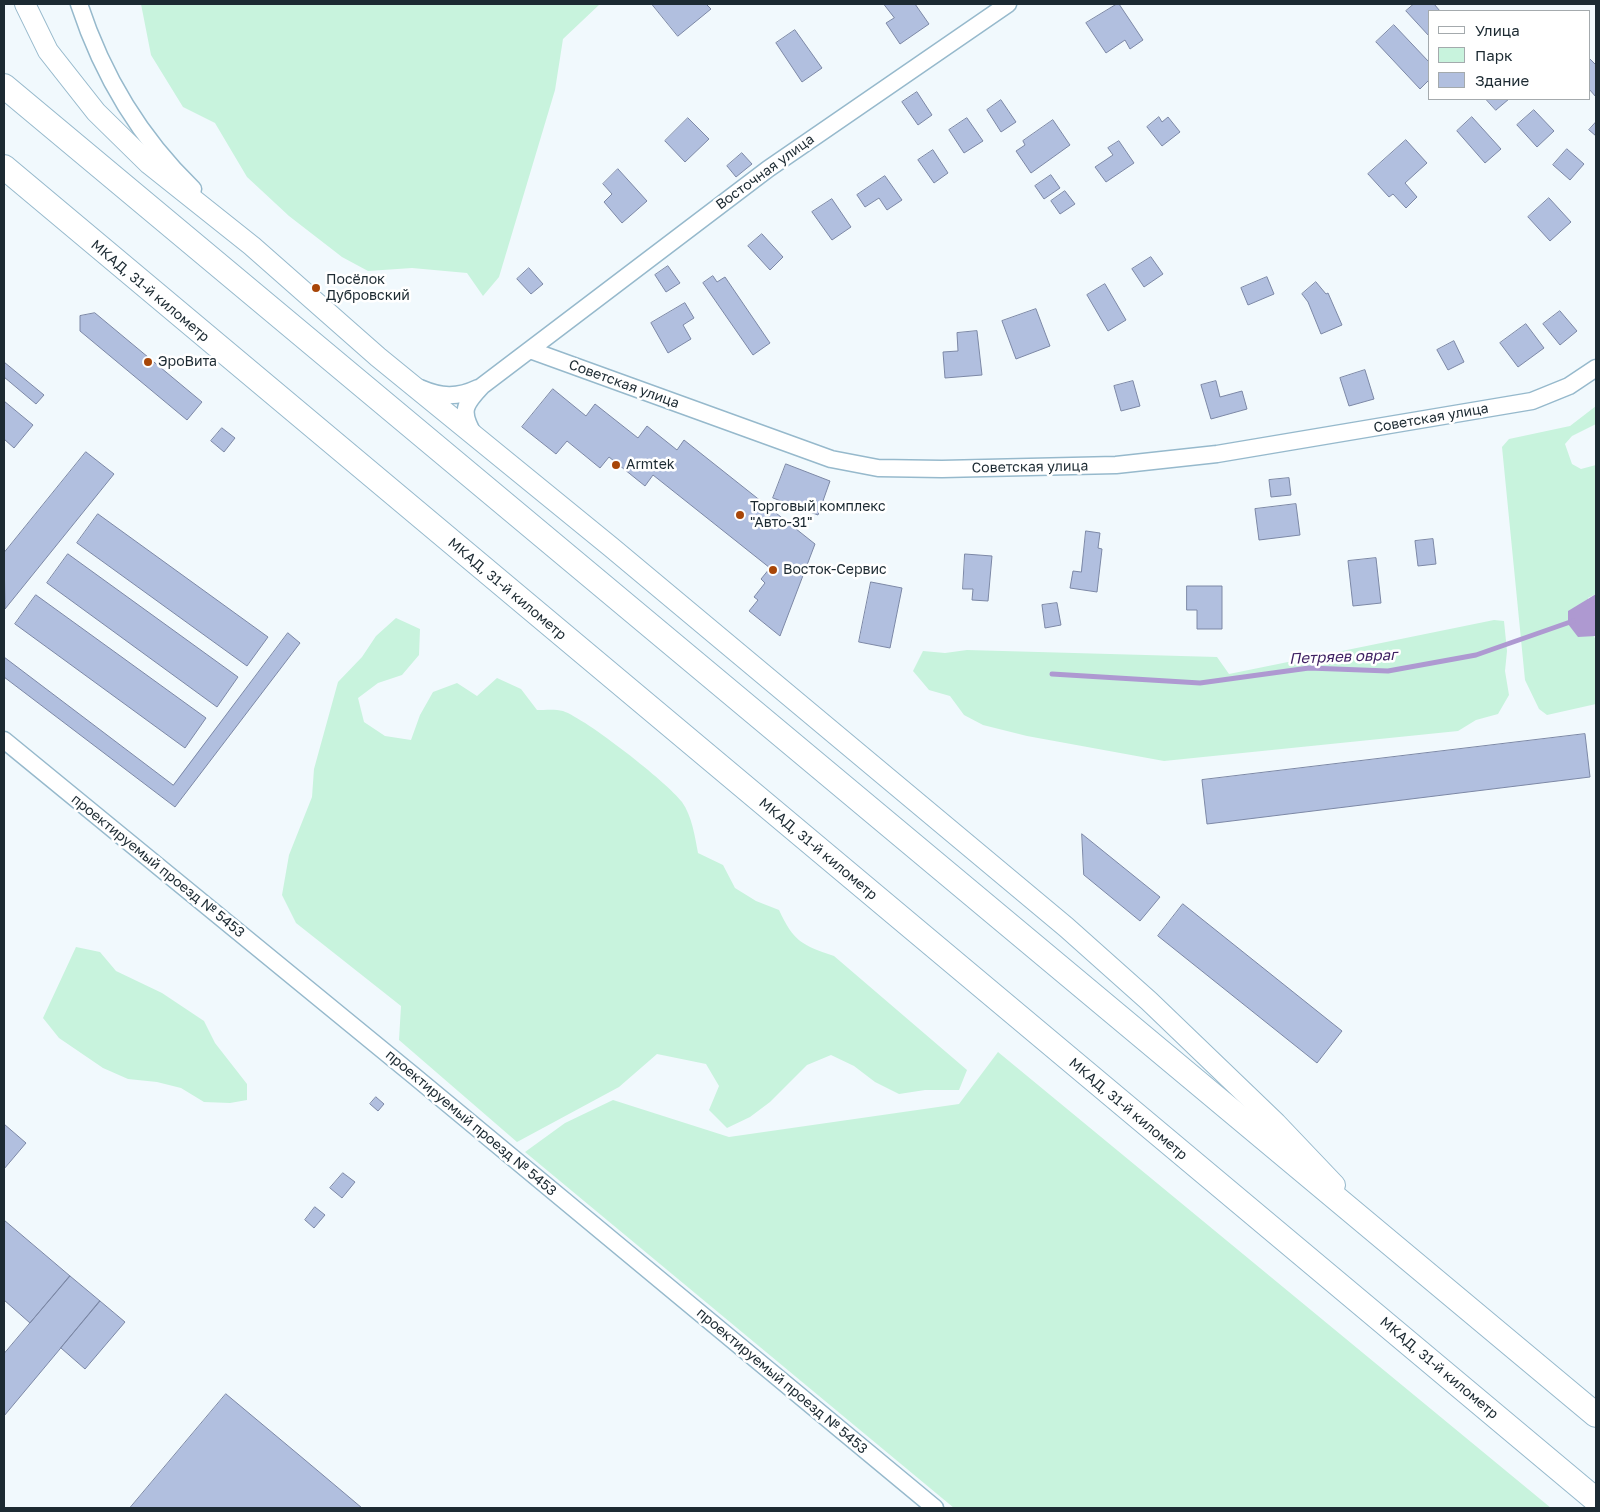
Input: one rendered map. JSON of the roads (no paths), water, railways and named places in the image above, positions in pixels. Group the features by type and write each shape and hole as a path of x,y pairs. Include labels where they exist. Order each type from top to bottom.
{"highway":[{"path":"4,86 329,355 1596,1415"},
{"name":"МКАД, 31-й километр","path":"5,169 1596,1500"}],"main road":[{"path":"25,4 48,51 96,112 149,164 252,246 411,384 1066,928 1149,1001 1276,1123 1384,1238"},
{"path":"1472,1311 1596,1404"}],"street":[{"path":"79,4 88,31 111,81 138,128 174,170 252,246"},
{"name":"Восточная улица","path":"530,350 645,260 768,168 1008,4"},
{"path":"475,436 466,421 464,411 468,401 482,386 530,350"},
{"name":"Советская улица","path":"530,350 831,460 878,468 1116,465 1217,454 1532,401 1569,386 1596,368"},
{"path":"411,384 433,393 449,396 462,395 482,386"},
{"name":"проектируемый проезд № 5453","path":"4,740 414,1075 935,1508"}],"waterway":[{"name":"Петряев овраг","path":"1052,674 1200,683 1309,668 1388,671 1476,655 1573,621"}],"place":[{"name":"Посёлок Дубровский","path":"316,288"},
{"name":"ЭроВита","path":"148,362"},
{"name":"Armtek","path":"616,465"},
{"name":"Торговый комплекс \"Авто-31\"","path":"740,515"},
{"name":"Восток-Сервис","path":"773,570"}]}
